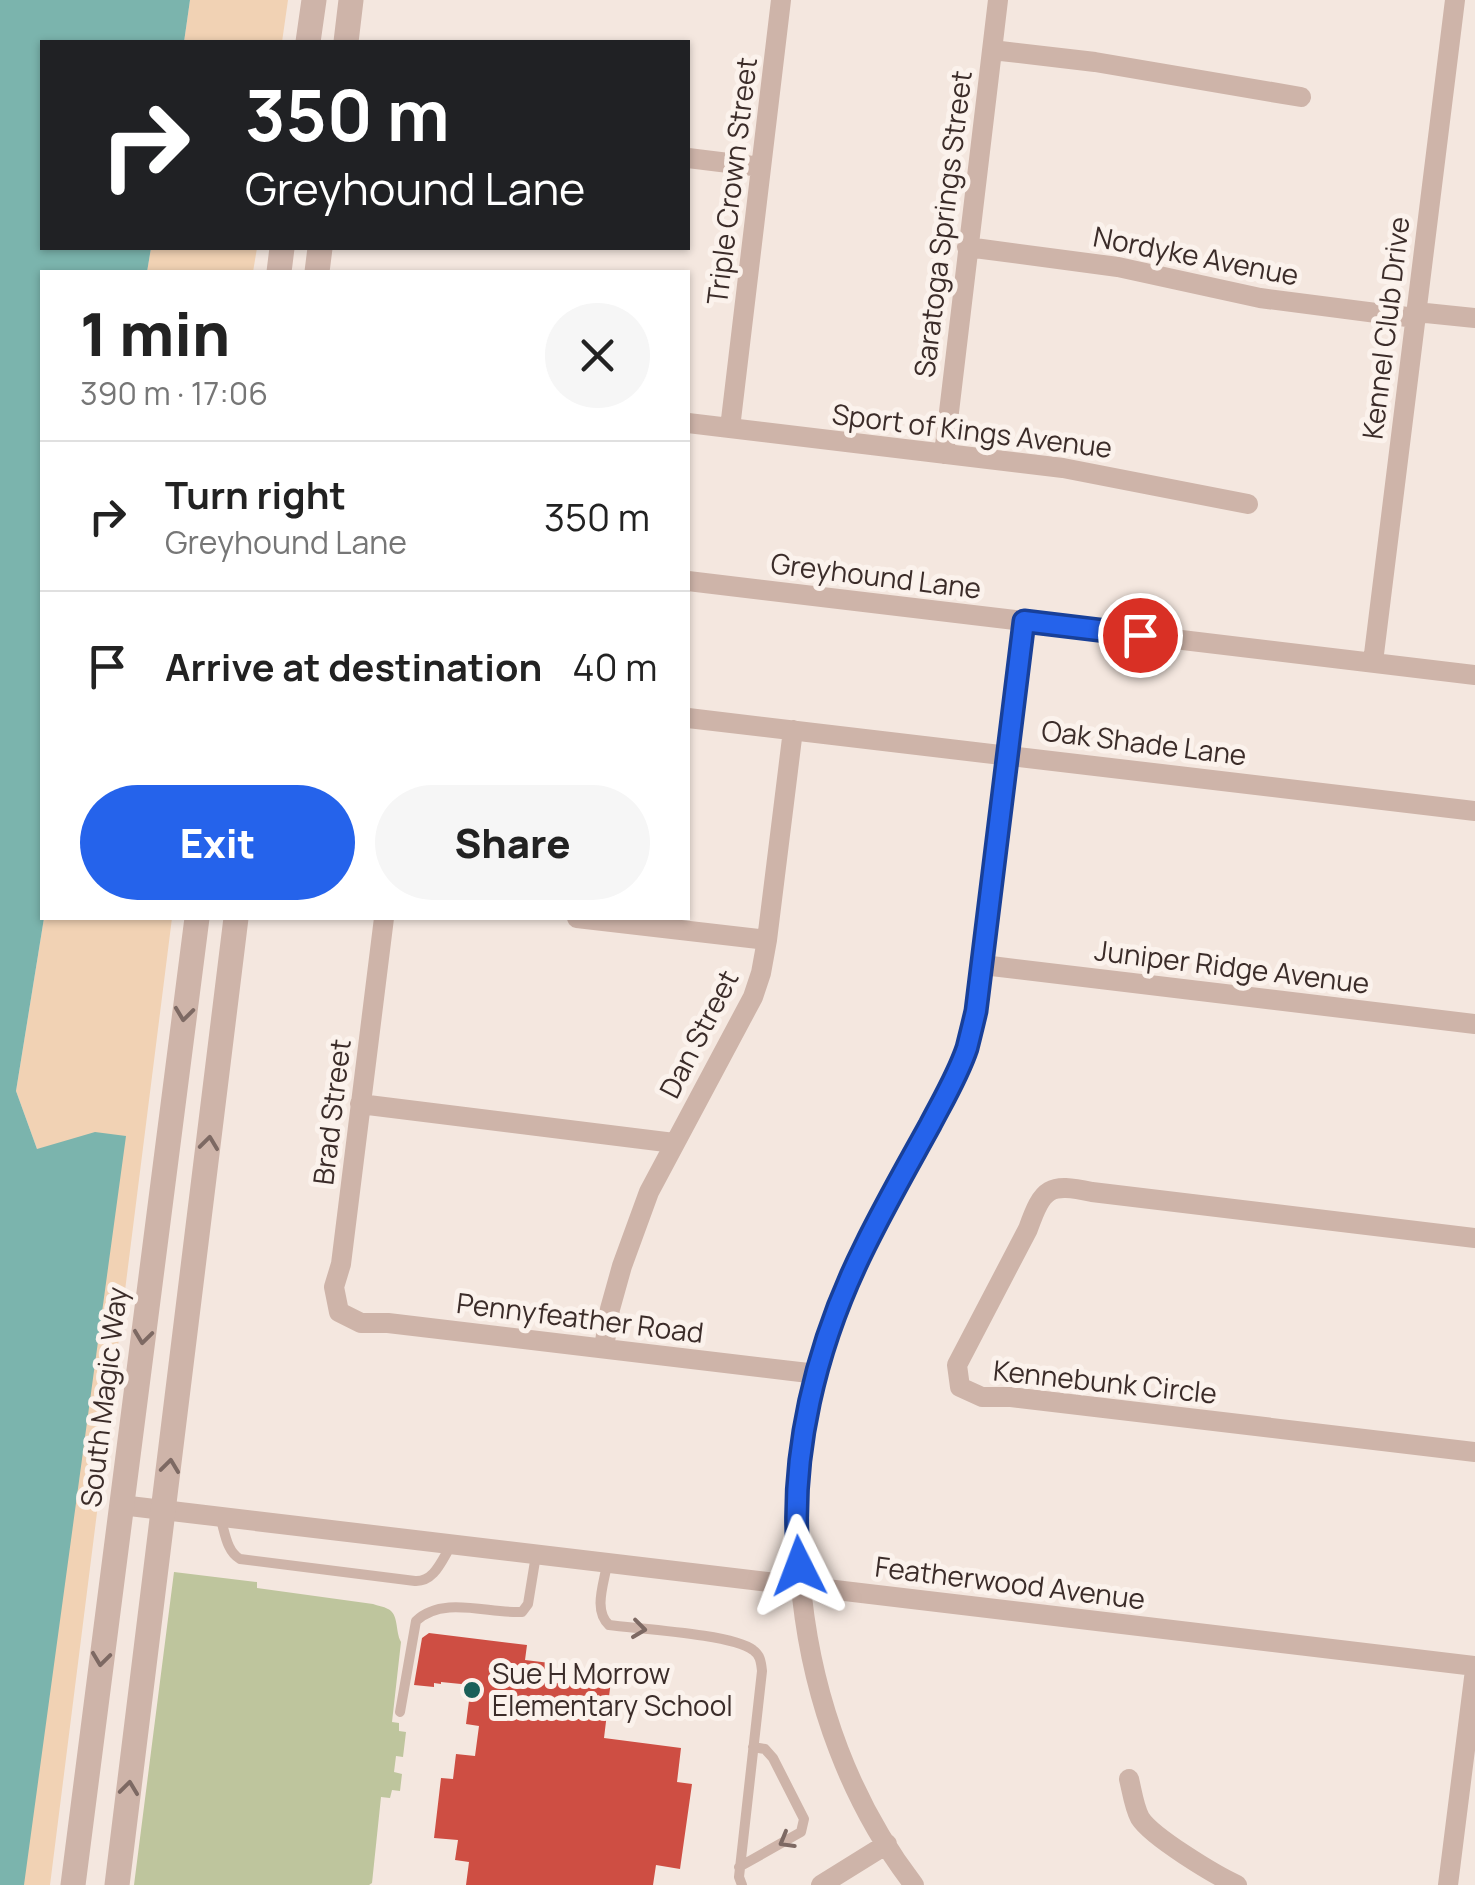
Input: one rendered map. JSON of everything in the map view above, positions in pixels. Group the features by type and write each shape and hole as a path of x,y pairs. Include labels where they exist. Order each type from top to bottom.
{"street":[{"path":"308,40 314,0"},
{"path":"346,40 351,0"},
{"name":"Triple Crown Street","path":"730,428 781,0"},
{"name":"Saratoga Springs Street","path":"944,454 998,0"},
{"name":"Kennel Club Drive","path":"1373,662 1455,0"},
{"path":"992,50 1096,62 1301,97"},
{"path":"690,158 761,167"},
{"name":"Nordyke Avenue","path":"968,247 1118,267 1260,298 1475,318"},
{"name":"Sport of Kings Avenue","path":"690,423 1062,468 1248,504"},
{"name":"Greyhound Lane","path":"690,581 1475,675"},
{"path":"914,1885 865,1806 838,1746 816,1677 801,1586 797,1504 805,1426 828,1334 866,1245 954,1081 971,1030 1024,621"},
{"name":"Oak Shade Lane","path":"690,718 1475,811"},
{"name":"Dan Street","path":"604,1348 622,1266 650,1192 753,996 761,973 792,730"},
{"name":"South Magic Way","path":"73,1885 197,920"},
{"path":"117,1885 236,920"},
{"name":"Brad Street","path":"339,1312 334,1287 341,1264 384,920"},
{"path":"594,920 767,940"},
{"name":"Juniper Ridge Avenue","path":"982,966 1475,1024"},
{"path":"360,1104 674,1143"},
{"name":"Kennebunk Circle","path":"1475,1238 1064,1186 1048,1191 1036,1206 958,1364 960,1386 982,1397 1475,1452"},
{"name":"Pennyfeather Road","path":"339,1312 361,1323 817,1374"},
{"name":"Featherwood Avenue","path":"121,1505 1475,1668"},
{"path":"1448,1885 1475,1668"},
{"path":"1129,1779 1140,1818 1200,1865 1238,1885"},
{"path":"821,1885 888,1844"}],"lane":[{"path":"220,1516 230,1549 240,1559 415,1582 430,1578 452,1544"},
{"path":"400,1712 416,1621 444,1607 522,1612 528,1604 536,1554"},
{"path":"608,1563 600,1612 604,1622 734,1640 757,1652 761,1661 738,1876 742,1885"},
{"path":"740,1868 801,1832 804,1826 773,1758 765,1749 753,1746"}],"green space":[{"path":"174,1572 257,1582 257,1588 373,1604 394,1615 401,1642 392,1722 399,1723 399,1731 406,1732 403,1757 396,1756 394,1772 402,1774 400,1791 392,1790 390,1798 381,1797 369,1885 134,1885"}],"sand":[{"path":"190,0 288,0 282,40 184,40"},
{"path":"151,250 257,250 253,270 147,270"},
{"path":"44,920 172,920 50,1885 0,1885 0,1401 37,1149 16,1091"}],"water":[{"path":"0,0 190,0 184,40 40,40 40,250 151,250 147,270 40,270 40,920 44,920 16,1091 37,1149 95,1132 126,1136 24,1885 0,1885"}],"building":[{"name":"Sue H Morrow Elementary School","path":"429,1633 527,1645 525,1660 550,1663 547,1682 582,1686 584,1669 612,1672 604,1738 681,1748 677,1782 692,1784 680,1869 656,1865 653,1885 466,1885 469,1862 455,1860 458,1840 434,1838 441,1778 453,1779 456,1754 475,1756 479,1726 466,1724 471,1685 414,1685 422,1638"}],"place":[{"name":"Sue H Morrow Elementary School","path":"472,1690"}],"route":[{"path":"799,1566 800,1464 805,1426 828,1334 866,1245 954,1081 976,1011 1024,621 1140,635"}]}
